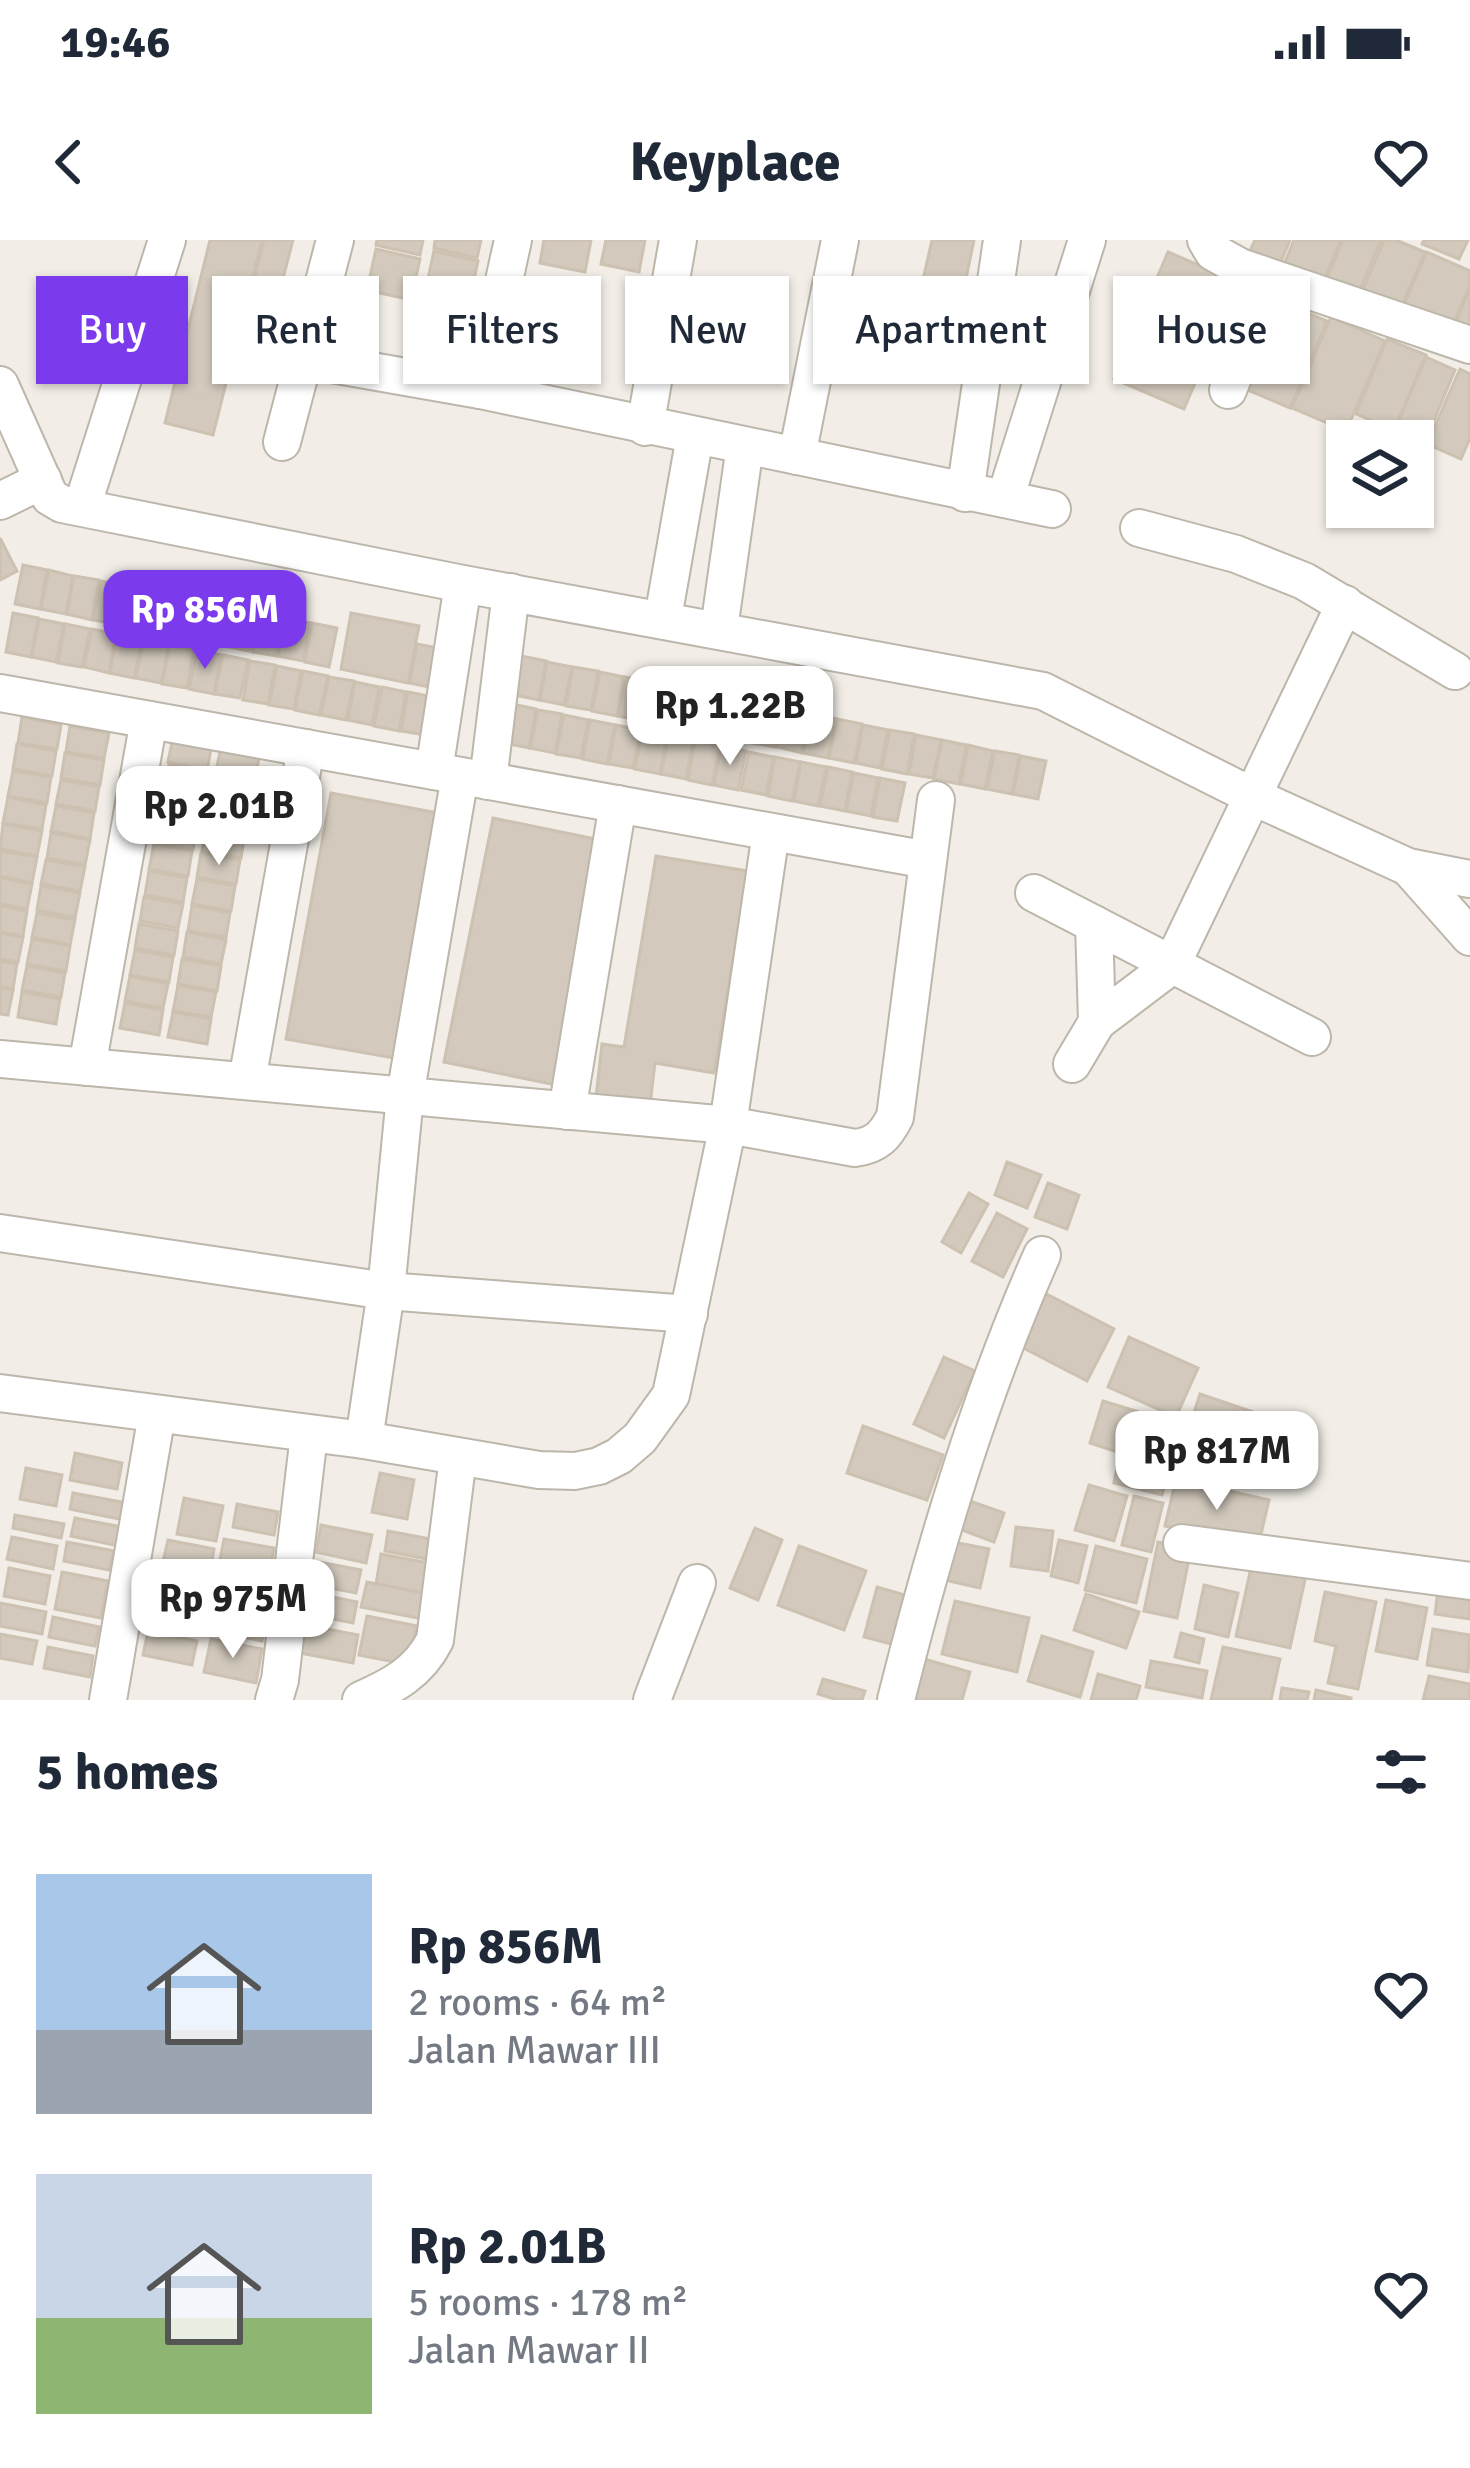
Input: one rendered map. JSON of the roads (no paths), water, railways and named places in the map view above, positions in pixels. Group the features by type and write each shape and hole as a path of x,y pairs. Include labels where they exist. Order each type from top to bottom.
{"street":[{"path":"82,507 166,240"},
{"path":"325,276 334,240"},
{"path":"480,390 513,240"},
{"path":"646,427 678,240"},
{"path":"797,457 840,240"},
{"path":"965,493 1002,240"},
{"path":"1005,500 1087,240"},
{"path":"1206,240 1221,258 1265,276"},
{"path":"1310,292 1470,345"},
{"path":"379,372 1052,508"},
{"path":"282,442 296,384"},
{"path":"1228,390 1230,384"},
{"path":"0,385 56,501 463,584 1043,692 1408,867 1470,879"},
{"path":"663,618 695,436"},
{"path":"719,629 745,446"},
{"path":"0,501 43,480"},
{"path":"1139,528 1236,554 1304,581 1456,671"},
{"path":"461,776 463,584"},
{"path":"364,1440 386,1291 405,1096 461,776 511,592"},
{"path":"1072,1064 1097,1022 1172,966 1345,604"},
{"path":"0,693 928,860"},
{"path":"86,1067 149,720"},
{"path":"247,1082 305,748"},
{"path":"0,1059 728,1125 855,1148 874,1144 895,1117 936,800"},
{"path":"567,1111 618,804"},
{"path":"0,1393 364,1440 539,1470 575,1471 619,1456 640,1438 670,1395 728,1125 771,832"},
{"path":"1408,867 1470,937"},
{"path":"1034,893 1312,1036"},
{"path":"1094,924 1097,1022"},
{"path":"0,1233 386,1291 689,1314"},
{"path":"896,1700 922,1598 1007,1332 1042,1255"},
{"path":"108,1700 157,1414"},
{"path":"274,1700 309,1435"},
{"path":"362,1700 408,1676 425,1660 435,1640 458,1457"},
{"path":"1182,1543 1470,1580"},
{"path":"652,1700 697,1583"}]}
